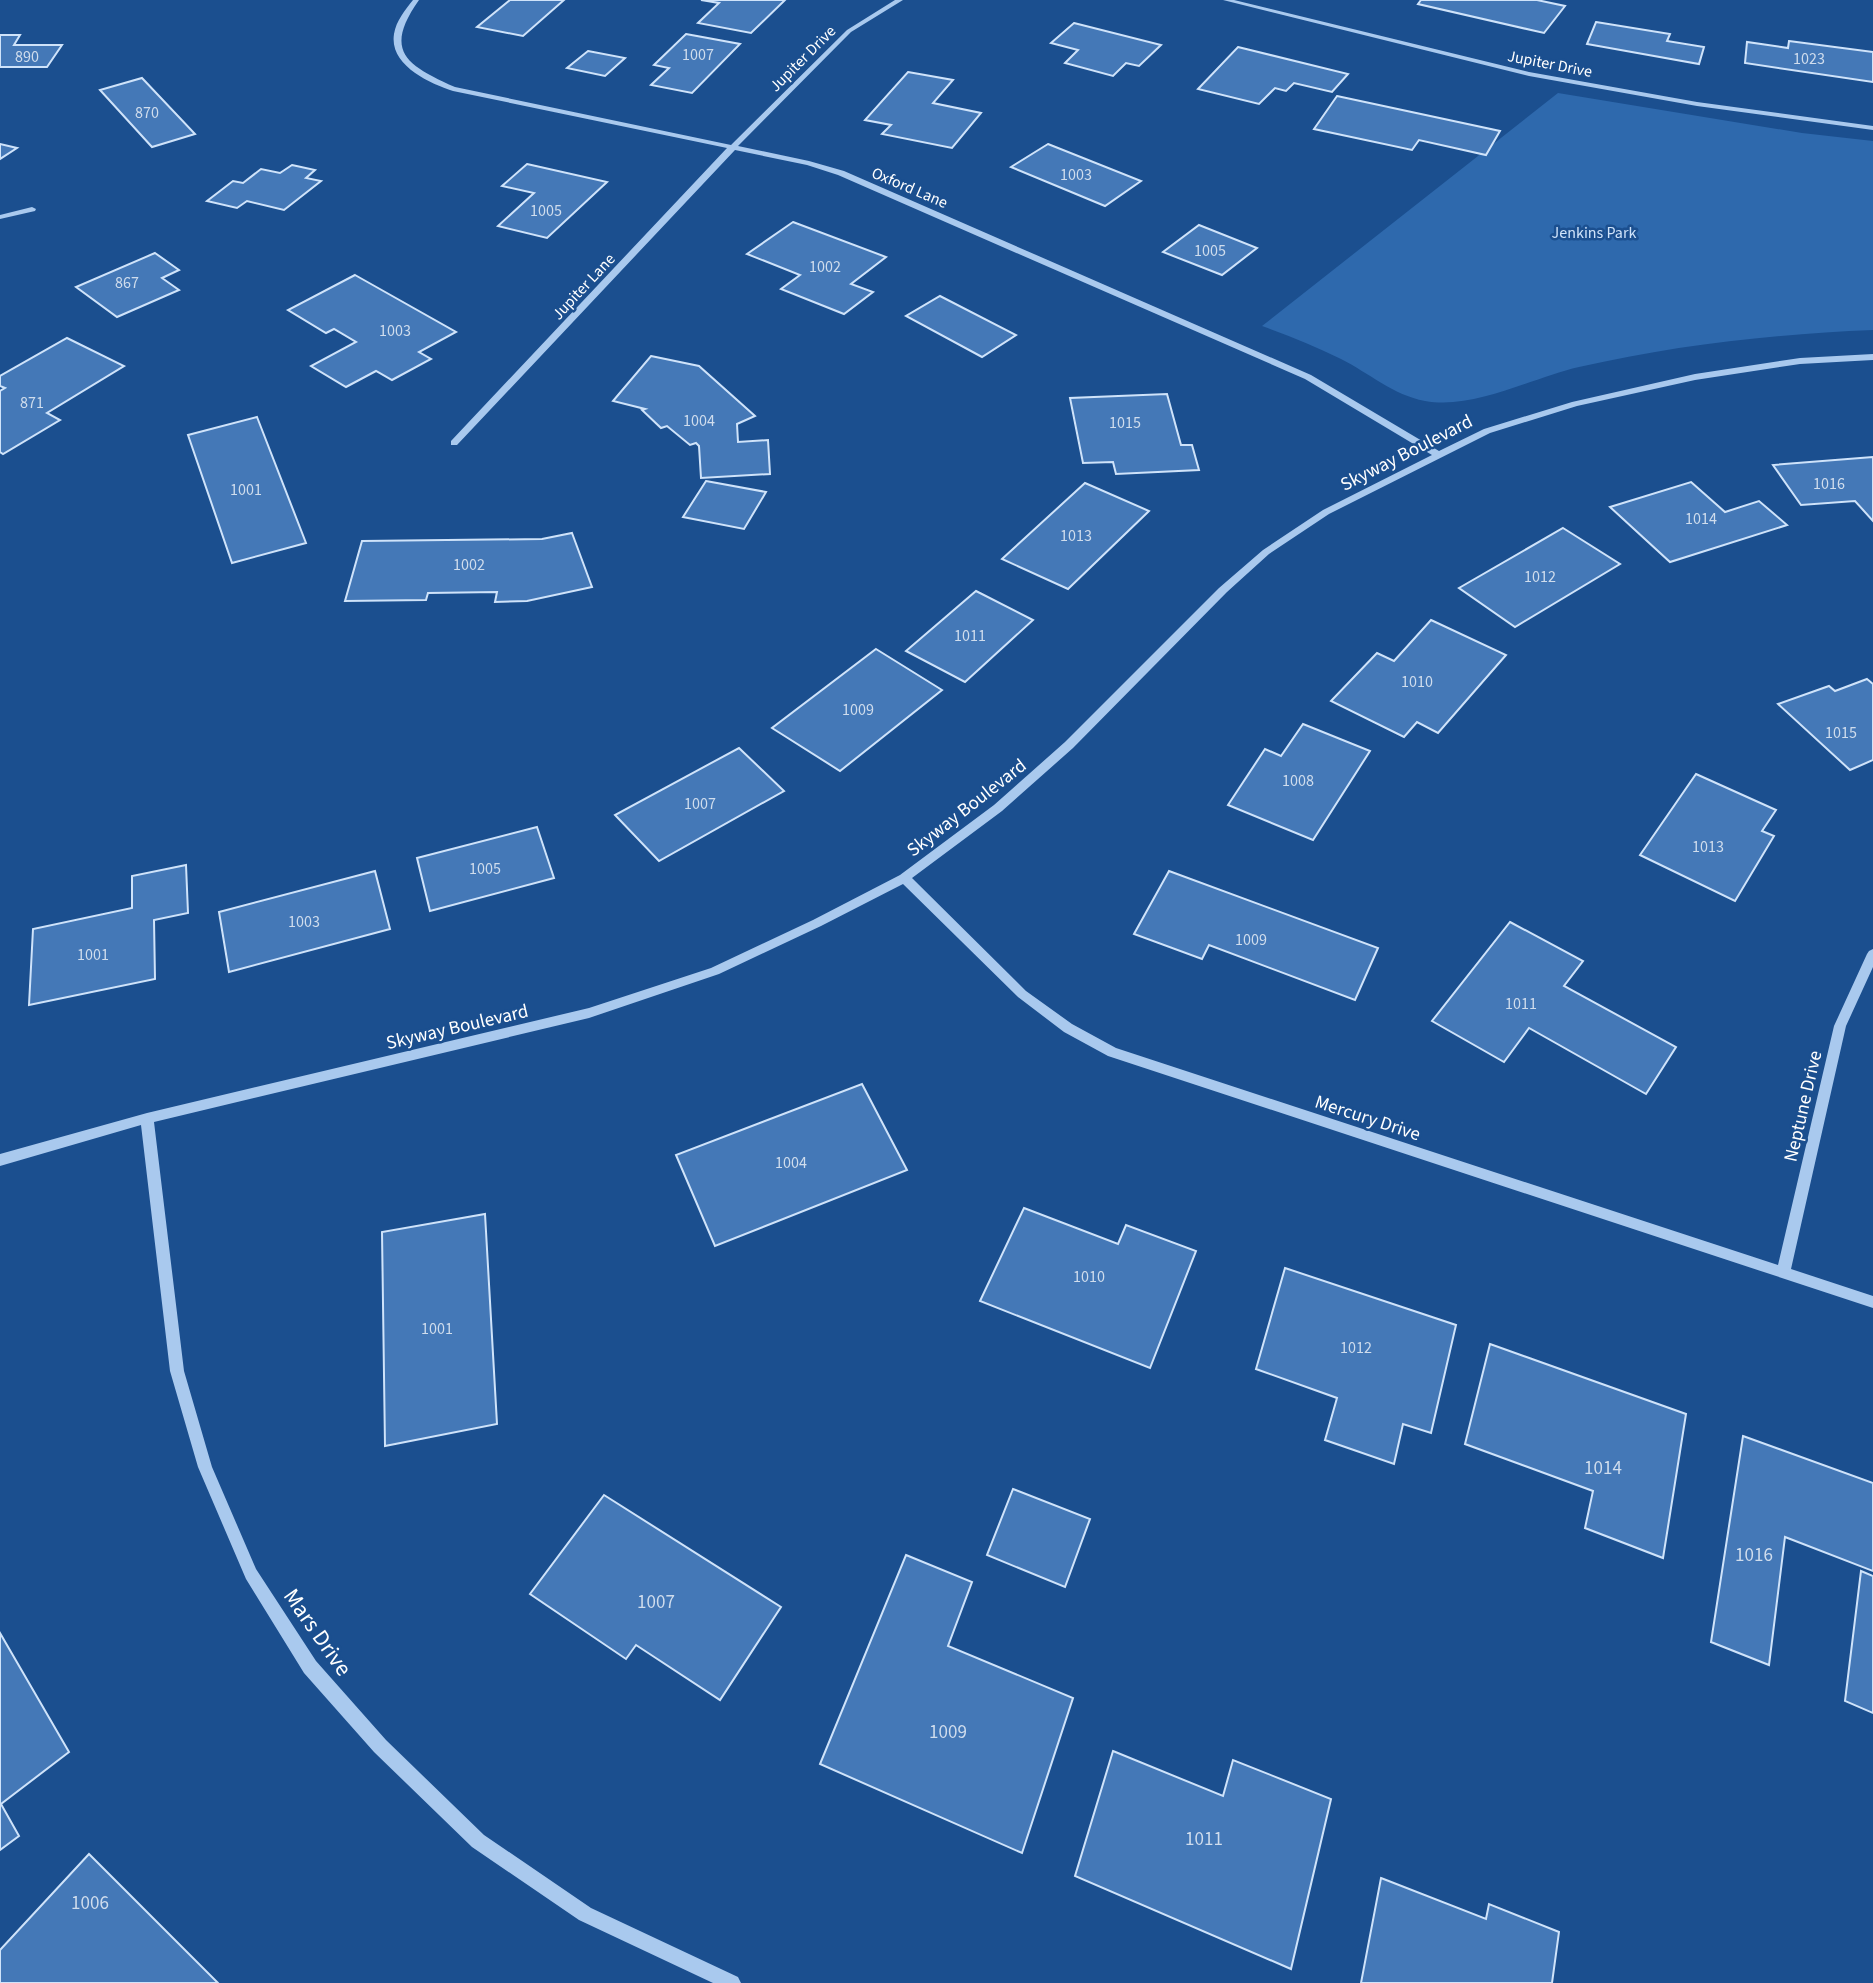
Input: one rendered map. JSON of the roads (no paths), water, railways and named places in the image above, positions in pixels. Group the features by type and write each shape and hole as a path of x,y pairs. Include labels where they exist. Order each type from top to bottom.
{"street":[{"name":"Oxford Lane","path":"416,0 400,19 396,40 404,60 421,75 453,89 809,163 872,185 1308,376 1437,454"},
{"name":"Jupiter Drive","path":"733,147 849,31 900,0"},
{"name":"Jupiter Drive","path":"1226,0 1529,74 1697,104 1873,128"},
{"name":"Jupiter Lane","path":"454,443 733,147"},
{"path":"0,217 32,209"},
{"name":"Skyway Boulevard","path":"0,1160 147,1118 589,1013 715,971 904,878 998,808 1160,656 1223,590 1266,552 1326,512 1487,431 1575,404 1695,376 1800,361 1873,357"},
{"name":"Mercury Drive","path":"904,878 1022,994 1068,1028 1112,1052 1873,1302"},
{"name":"Neptune Drive","path":"1783,1272 1840,1026 1873,954"},
{"name":"Mars Drive","path":"147,1118 177,1371 205,1467 251,1574 310,1667 380,1746 478,1841 585,1914 732,1983"}],"park label":[{"name":"Jenkins Park","path":"1594,232"}]}
